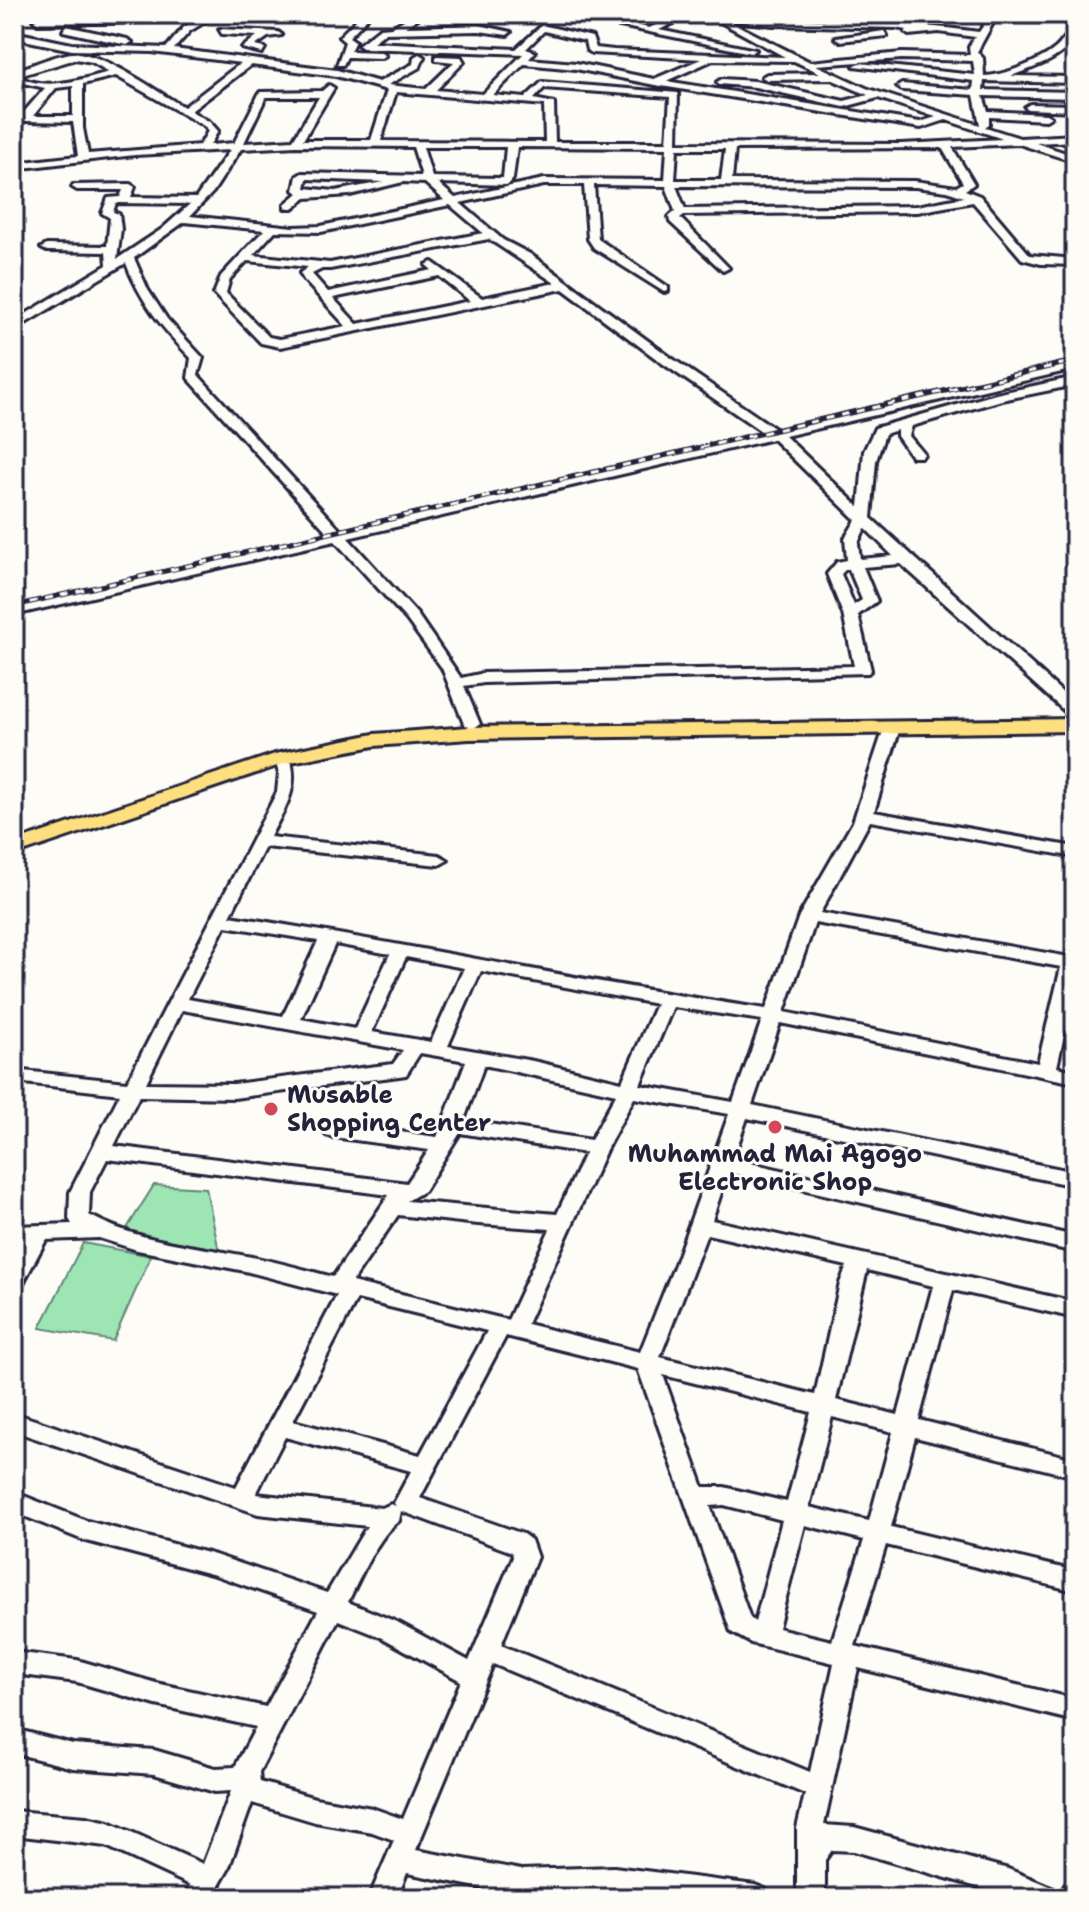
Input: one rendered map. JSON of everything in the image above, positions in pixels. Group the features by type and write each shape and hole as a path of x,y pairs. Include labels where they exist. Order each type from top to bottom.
{"main road":[{"path":"17,843 284,750 390,730 472,724 1075,715"},
{"path":"17,843 282,758 339,745 445,734 1075,725"}],"street":[{"path":"47,14 38,21 60,17 123,21 208,16 288,18"},
{"path":"115,38 123,21 133,14"},
{"path":"296,143 323,94 337,80 350,41 343,37 367,14"},
{"path":"395,29 420,14"},
{"path":"613,14 600,21 701,40 755,55 800,60"},
{"path":"560,42 565,35 576,35 587,30 626,37 687,14 771,19 834,18 921,30"},
{"path":"861,14 867,24"},
{"path":"1030,142 984,115 978,93 982,79 978,58 972,52 973,46 993,17 1022,15 1051,19 1069,14"},
{"path":"168,51 187,29 208,16"},
{"path":"201,55 201,48 216,37 231,16"},
{"path":"60,17 62,28 125,42 177,40"},
{"path":"631,65 679,56 701,40 720,17"},
{"path":"720,17 878,91 984,115 1075,117"},
{"path":"834,18 835,31 857,62"},
{"path":"376,142 388,87 437,48 455,19"},
{"path":"771,19 779,42 800,60 832,76 878,95 1075,158"},
{"path":"990,25 1051,31"},
{"path":"347,54 383,30 479,28 507,32 483,51"},
{"path":"484,99 542,28 589,39 592,50 679,56 755,55 779,42"},
{"path":"840,38 946,29 982,35"},
{"path":"899,33 907,48"},
{"path":"996,79 1062,49 1066,38 1072,33"},
{"path":"642,53 670,34"},
{"path":"14,35 72,47 168,51 337,73 388,87 427,93 550,104 550,143"},
{"path":"262,50 247,48 265,35"},
{"path":"216,37 278,35"},
{"path":"623,42 604,62 746,80 832,76"},
{"path":"364,44 521,56 576,66 677,96 670,183 681,212"},
{"path":"14,45 95,60 213,129 203,148"},
{"path":"857,62 907,48 978,58"},
{"path":"630,53 631,65"},
{"path":"347,54 461,60 427,93"},
{"path":"746,80 755,55"},
{"path":"79,56 43,64 14,76 24,85 78,83 116,73"},
{"path":"647,85 682,74 716,57"},
{"path":"184,112 248,62"},
{"path":"814,62 857,62 905,74 1075,80"},
{"path":"845,77 852,75 857,62"},
{"path":"560,86 576,66"},
{"path":"709,76 746,80 844,104 878,95"},
{"path":"78,83 77,119 83,156"},
{"path":"54,84 29,112 28,119 77,119"},
{"path":"527,101 542,85 647,85 771,100 921,125 946,117"},
{"path":"902,87 1075,101"},
{"path":"771,100 781,89"},
{"path":"14,326 119,263 181,218 199,201 238,146 263,94 323,94"},
{"path":"984,115 1075,101"},
{"path":"14,166 83,156 296,143 946,146 1075,138"},
{"path":"417,142 428,180 491,235 777,436 904,559 1075,715"},
{"path":"506,185 512,143"},
{"path":"726,184 731,144"},
{"path":"946,146 969,184 958,190"},
{"path":"311,194 299,190 302,176 506,185 544,182 915,184 958,190 976,198 1022,255 1041,261 1075,262"},
{"path":"289,206 303,195 376,187 403,179"},
{"path":"589,183 593,239 598,246 664,289"},
{"path":"181,218 272,228 321,229 453,201 506,185"},
{"path":"77,187 130,187 124,200"},
{"path":"723,268 675,222 674,217 681,212 917,209 976,198"},
{"path":"119,263 112,249 117,226 115,216 107,213 109,202 199,201"},
{"path":"272,228 225,278 220,294 265,340 292,341 564,285"},
{"path":"242,257 318,266 339,265 491,235"},
{"path":"47,248 112,249"},
{"path":"415,250 478,301"},
{"path":"119,263 131,261 142,290 163,321 197,358 192,375 412,617 449,668 472,724"},
{"path":"318,266 306,273 354,328"},
{"path":"326,296 441,272"},
{"path":"14,314 34,313"},
{"path":"14,611 1075,365"},
{"path":"850,614 870,601 851,541 864,518 870,446 880,431 1075,381"},
{"path":"909,422 902,431 903,436 917,454"},
{"path":"456,683 484,678 860,670 865,667 850,614 834,574 842,565 904,559"},
{"path":"892,728 865,815 847,853 808,916 738,1109 700,1225 647,1362 740,1625 764,1635 1075,1710"},
{"path":"97,1231 79,1219 80,1192 285,792 287,773 282,758"},
{"path":"865,815 1075,852"},
{"path":"259,841 439,860"},
{"path":"808,916 1073,963 1046,1071"},
{"path":"219,920 401,949 667,1000 773,1016 1075,1077"},
{"path":"289,1024 329,937"},
{"path":"361,1036 401,949"},
{"path":"437,1050 476,962"},
{"path":"14,1823 109,1834 202,1888 215,1870 246,1785 246,1771 361,1553 385,1518 406,1503 424,1465 507,1328 628,1090 667,1000"},
{"path":"176,1003 477,1057 1075,1179"},
{"path":"15,1076 132,1089 234,1091 399,1070 415,1046"},
{"path":"241,1499 344,1289 398,1199 417,1186 444,1145 477,1057"},
{"path":"452,1125 597,1148"},
{"path":"333,1130 444,1145"},
{"path":"101,1151 260,1170 478,1217 563,1222"},
{"path":"720,1163 1075,1244"},
{"path":"700,1225 1075,1310"},
{"path":"14,1234 97,1231 1075,1468"},
{"path":"14,1281 39,1233"},
{"path":"764,1635 824,1406 851,1283 860,1261"},
{"path":"811,1898 810,1828 844,1654 945,1280"},
{"path":"14,1422 258,1504 385,1518"},
{"path":"279,1426 424,1465"},
{"path":"694,1497 724,1496 1075,1581"},
{"path":"14,1502 83,1530 215,1565 334,1607 390,1630 476,1677"},
{"path":"383,1898 525,1557 523,1547 515,1541 406,1503"},
{"path":"487,1650 820,1788"},
{"path":"14,1663 77,1671 156,1694 273,1720"},
{"path":"14,1741 73,1756 154,1762 215,1780 246,1785 315,1810 372,1820 403,1846 521,1883 614,1880 755,1898"},
{"path":"812,1857 825,1837 854,1839 1008,1882 1046,1898"}],"green space":[{"path":"154,1185 206,1188 219,1251 124,1233"},
{"path":"83,1243 151,1256 113,1341 40,1328"}],"railway":[{"path":"14,606 1075,361"}],"place":[{"name":"Musable Shopping Center","path":"271,1109"},
{"name":"Muhammad Mai Agogo Electronic Shop","path":"775,1127"}]}
